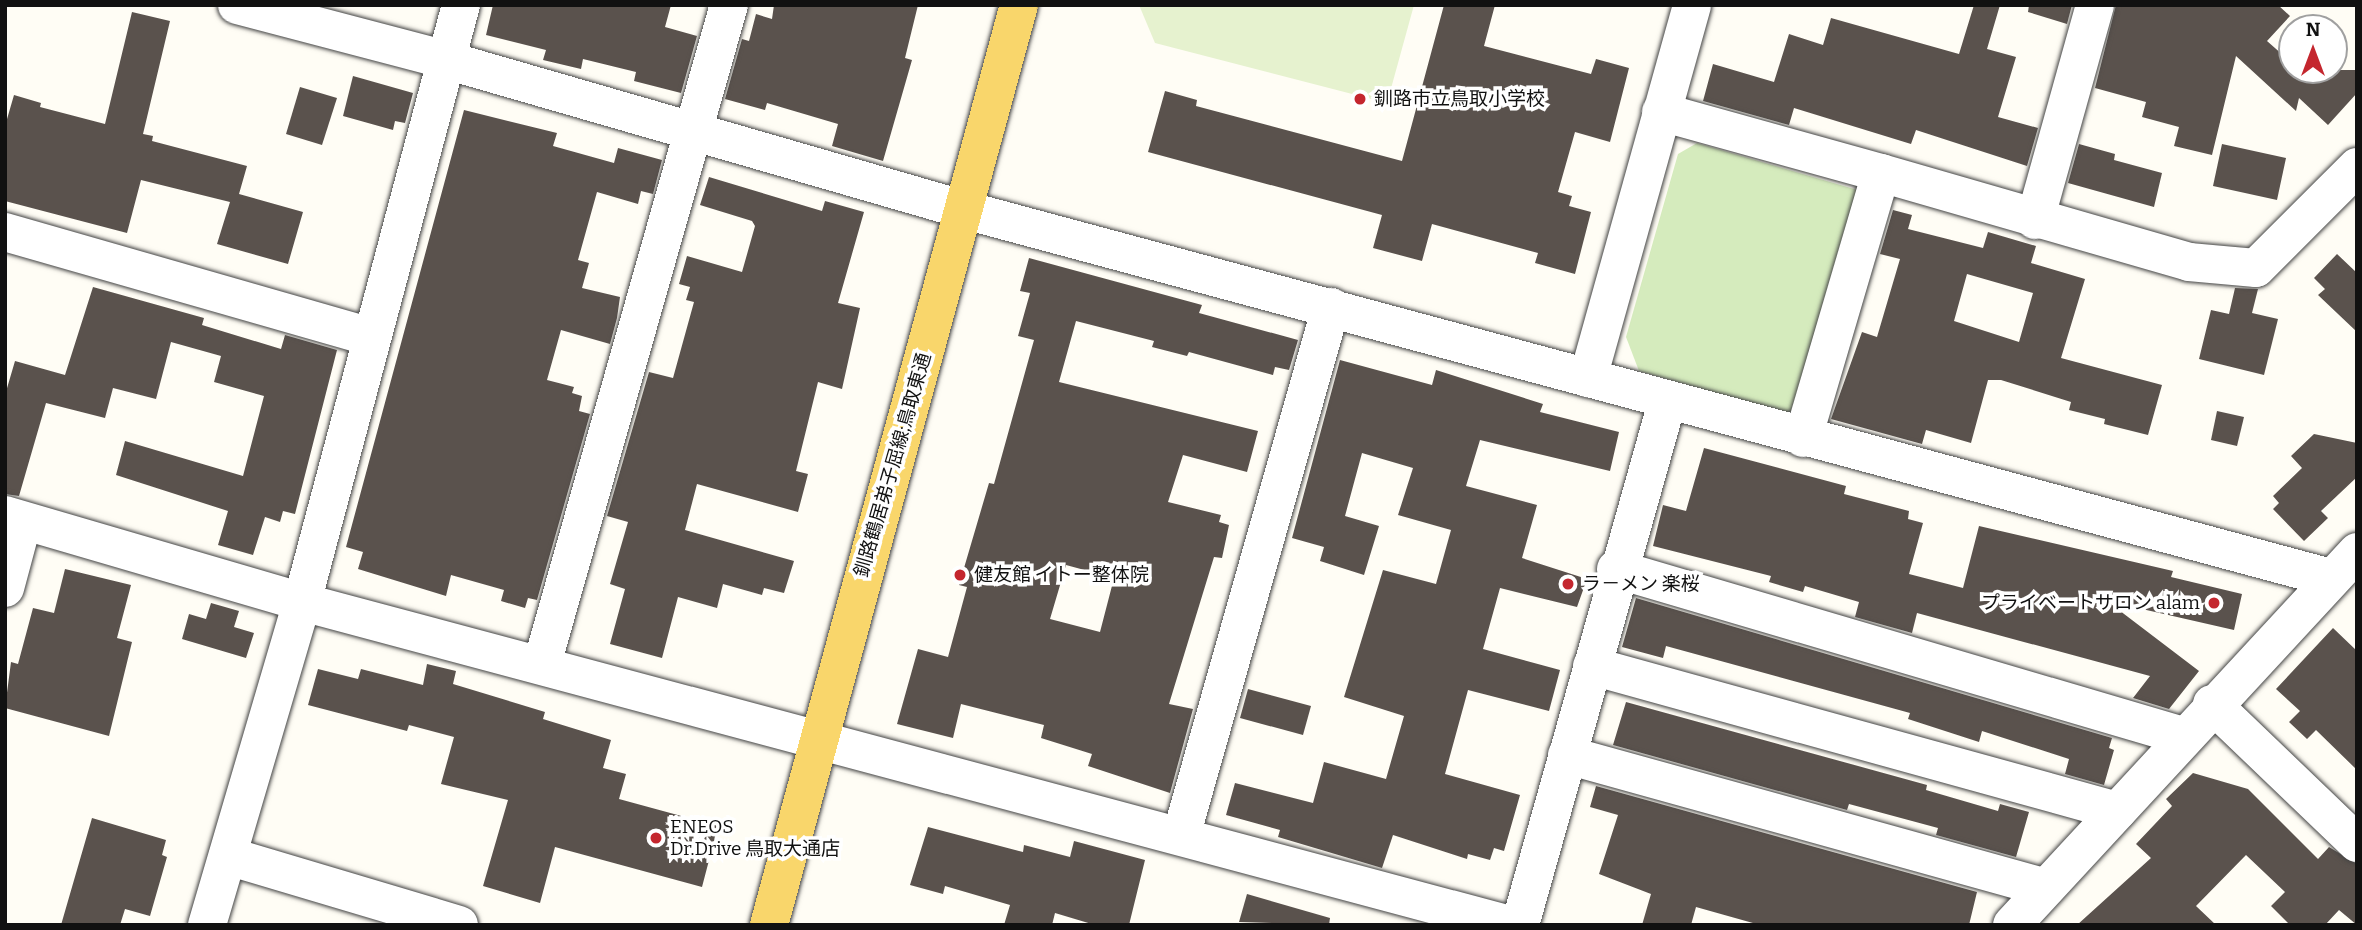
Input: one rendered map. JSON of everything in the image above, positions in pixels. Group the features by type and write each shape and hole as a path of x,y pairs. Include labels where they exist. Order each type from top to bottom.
{"main road":[{"name":"釧路鶴居弟子屈線;鳥取東通","path":"769,925 817,738 965,210 1019,5"}],"street":[{"path":"237,5 446,60 965,210 1668,399 1803,439 2344,565"},
{"path":"207,925 302,601 370,337 461,5"},
{"path":"542,664 729,5"},
{"path":"1588,378 1692,5"},
{"path":"2035,219 2095,5"},
{"path":"1661,112 2189,262 2256,268 2357,167"},
{"path":"1803,439 1881,173"},
{"path":"5,232 370,337"},
{"path":"1181,836 1331,307"},
{"path":"1520,925 1616,569 1668,399"},
{"path":"5,588 14,518 302,601 1510,925"},
{"path":"2012,925 2212,704 2344,565"},
{"path":"1616,569 2183,736"},
{"path":"1592,666 2117,811"},
{"path":"2212,704 2357,843"},
{"path":"1567,755 2046,888"},
{"path":"228,856 459,925"}],"green space":[{"path":"1139,5 1414,5 1387,103 1155,43"},
{"path":"1697,143 1861,191 1797,416 1639,371 1626,337 1678,154"}],"building":[{"path":"493,5 671,5 665,27 697,36 681,93 634,81 636,72 583,59 581,69 543,60 546,50 486,35"},
{"path":"774,5 918,5 905,58 912,60 883,161 832,146 838,124 767,103 765,110 725,99 742,39 749,41 756,14 772,19"},
{"path":"1444,5 1495,5 1484,46 1591,74 1596,59 1629,68 1610,142 1575,132 1558,192 1572,196 1569,206 1591,212 1575,274 1535,263 1538,253 1432,224 1422,261 1373,248 1382,215 1148,152 1165,91 1197,100 1196,106 1402,161"},
{"path":"1974,5 2000,5 1987,49 2016,57 1998,117 2038,128 2027,166 1916,130 1911,144 1794,108 1789,125 1703,101 1713,64 1774,82 1789,34 1823,45 1831,18 1959,54"},
{"path":"2029,5 2072,5 2067,24 2028,12"},
{"path":"2116,5 2278,5 2288,14 2278,14 2278,29 2267,41 2278,51 2278,84 2348,84 2348,70 2357,70 2357,93 2328,125 2299,98 2296,111 2236,56 2212,155 2174,146 2179,127 2142,117 2146,102 2095,88"},
{"path":"132,12 170,21 143,134 153,136 152,141 247,166 239,194 303,212 288,264 217,244 230,202 141,180 127,233 5,201 5,126 14,95 41,103 40,107 105,124"},
{"path":"353,76 413,93 405,123 395,121 393,130 343,116"},
{"path":"300,87 337,98 322,145 286,134"},
{"path":"464,110 557,133 553,146 614,163 618,148 662,160 653,194 641,191 638,204 597,192 578,260 589,263 582,288 620,297 617,318 610,344 561,330 547,380 574,387 572,393 582,396 579,411 590,414 537,600 528,598 525,608 501,601 504,590 451,575 446,596 358,569 363,552 346,547"},
{"path":"2079,144 2115,154 2114,160 2162,173 2154,207 2068,183"},
{"path":"2222,144 2286,158 2277,200 2213,186"},
{"path":"709,177 822,211 825,201 864,212 838,303 860,308 842,389 818,382 796,471 808,474 798,512 697,484 685,530 794,561 784,593 764,588 762,595 723,584 717,608 678,597 662,658 610,644 625,589 610,584 628,522 607,516 649,372 673,378 694,302 686,300 690,287 679,284 687,256 742,272 755,226 752,221 700,205"},
{"path":"1893,210 1912,215 1908,229 1983,248 1988,232 2036,246 2031,263 2085,279 2061,358 2162,385 2148,435 2104,424 2105,419 2069,410 2071,402 2001,380 1988,380 1971,443 1926,430 1922,444 1831,419 1862,332 1877,337 1900,259 1880,254","holes":["1967,274 2033,293 2019,342 1954,321"]},
{"path":"2337,254 2357,273 2357,332 2318,295 2325,289 2314,278"},
{"path":"1029,258 1202,305 1199,313 1298,340 1289,370 1275,367 1273,375 1189,352 1187,356 1152,347 1154,341 1076,321 1059,382 1258,431 1247,472 1183,455 1168,502 1221,515 1219,522 1229,525 1222,558 1214,557 1169,704 1193,709 1170,793 1088,766 1092,754 1041,738 1044,725 961,704 953,738 897,724 918,649 948,657 967,587 959,585 989,483 994,484 1034,340 1018,336 1030,293 1020,291","holes":["1066,565 1114,578 1100,632 1050,619"]},
{"path":"93,287 204,318 202,325 281,349 285,335 337,350 295,514 283,511 280,522 265,517 253,555 218,545 228,511 116,475 125,441 243,476 264,396 214,382 221,356 171,342 156,399 113,388 105,418 46,403 19,496 5,494 5,395 15,361 65,375"},
{"path":"2235,288 2258,289 2252,313 2278,319 2264,375 2199,359 2211,310 2229,314"},
{"path":"1340,360 1432,385 1436,370 1543,404 1540,412 1619,432 1610,471 1480,440 1466,486 1537,505 1522,558 1587,579 1577,607 1500,588 1483,649 1560,670 1549,711 1468,690 1445,774 1520,795 1504,851 1494,848 1490,860 1468,854 1467,859 1393,835 1382,868 1278,837 1280,830 1226,815 1235,783 1313,803 1324,762 1386,779 1404,716 1344,697 1383,570 1436,584 1451,530 1398,515 1413,468 1362,453 1345,516 1379,526 1364,575 1320,561 1324,547 1292,538"},
{"path":"2217,411 2244,417 2237,446 2211,440"},
{"path":"2314,434 2357,443 2357,477 2321,511 2328,518 2304,541 2273,509 2279,503 2273,496 2302,468 2291,456"},
{"path":"1704,448 1846,486 1844,494 1909,511 1908,519 1923,523 1909,574 1963,588 1979,526 2173,571 2171,577 2242,594 2234,630 2107,601 2199,671 2169,709 2133,698 2150,676 1917,613 1912,633 1855,617 1859,602 1805,586 1803,592 1769,582 1771,576 1653,546 1663,505 1686,511"},
{"path":"65,569 131,585 117,638 132,642 109,736 5,708 11,662 18,664 33,608 54,613"},
{"path":"1636,598 2112,738 2109,748 2114,750 2104,785 2065,774 2069,759 1982,731 1979,742 1908,719 1910,713 1666,646 1663,658 1622,647"},
{"path":"211,603 239,611 234,627 254,633 246,658 182,639 189,614 206,619"},
{"path":"2333,628 2357,651 2357,770 2316,730 2307,739 2289,722 2300,711 2276,689"},
{"path":"427,664 456,671 453,684 545,712 543,719 611,740 603,768 626,774 619,799 718,826 702,887 555,847 540,903 483,886 508,800 441,784 454,737 409,725 407,731 308,705 318,669 358,679 361,669 423,685"},
{"path":"1248,689 1311,706 1303,735 1240,718"},
{"path":"1626,702 1927,785 1926,790 1998,811 2000,804 2029,812 2016,857 1936,835 1938,828 1849,804 1847,810 1613,745"},
{"path":"2193,773 2248,789 2318,859 2329,847 2357,864 2357,925 2339,910 2325,925 2290,925 2271,906 2285,892 2246,855 2196,906 2216,925 2077,925 2151,858 2136,844 2172,806 2166,799"},
{"path":"1596,786 1977,892 1969,925 1760,925 1696,907 1691,925 1642,925 1651,894 1599,874 1618,815 1590,807"},
{"path":"92,818 166,840 162,855 167,857 150,916 125,909 120,925 61,925"},
{"path":"928,827 1023,852 1024,845 1070,857 1074,841 1145,860 1129,925 1095,925 1055,913 1052,925 1004,925 1010,905 945,886 943,894 910,885"},
{"path":"1247,894 1330,918 1329,925 1239,922"}],"place":[{"name":"釧路市立鳥取小学校","path":"1360,99"},
{"name":"健友館 イトー整体院","path":"960,575"},
{"name":"ラ－メン 楽桜","path":"1568,584"},
{"name":"プライベートサロン alam","path":"2214,603"},
{"name":"ENEOS Dr.Drive 鳥取大通店","path":"656,838"}]}
